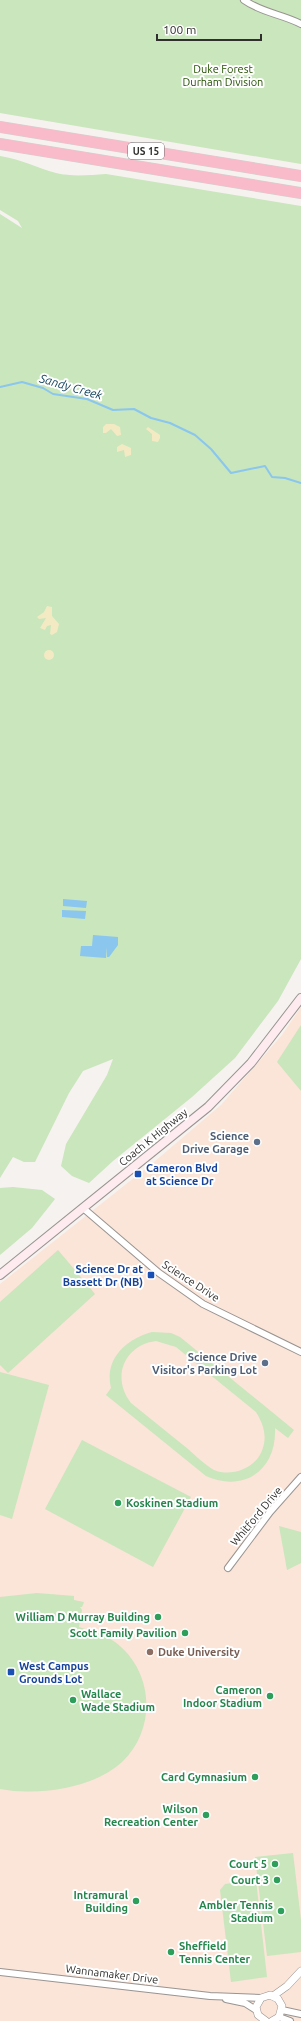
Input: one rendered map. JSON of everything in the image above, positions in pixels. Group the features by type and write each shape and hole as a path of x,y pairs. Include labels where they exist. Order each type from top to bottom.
{"highway":[{"name":"US 15","path":"0,127 301,176"},
{"name":"US 15","path":"0,144 301,194"}],"main road":[{"name":"Coach K Highway","path":"0,1275 208,1107 251,1063 301,998"}],"street":[{"path":"244,0 263,11 292,19 301,24"},
{"name":"Science Drive","path":"83,1208 158,1273 203,1304 301,1352"},
{"name":"Whitford Drive","path":"228,1568 270,1512 301,1478"},
{"path":"266,2021 256,2016 257,2004 261,1998 273,1996 288,1986 301,1971"},
{"name":"Wannamaker Drive","path":"0,1972 221,1997 245,2003 256,2016"},
{"path":"272,2021 281,2010 288,1986"},
{"name":"Wannamaker Drive","path":"221,1997 240,1996 261,1998"},
{"path":"273,1996 281,2010 290,2021"},
{"path":"281,2010 301,2014"}],"shaded area":[{"name":"Duke University","path":"301,1007 301,2021 0,2021 0,1284 154,1162 221,1105 282,1035"}],"green space":[{"name":"Duke Forest Durham Division","path":"0,0 301,0 301,164 0,113"},
{"path":"0,156 15,159 49,171 68,175 106,174 301,206 301,959 278,1001 235,1058 192,1097 113,1161 89,1183 72,1176 61,1166 66,1144 107,1075 113,1059 83,1071 69,1093 35,1162 24,1162 13,1157 0,1178 0,214 22,228 18,221 0,210"},
{"path":"301,1025 301,1091 277,1062"},
{"path":"13,1187 42,1190 55,1199 32,1228 0,1255 0,1188"},
{"path":"58,1250 95,1294 8,1373 0,1365 0,1302"},
{"path":"152,1332 171,1333 180,1337 294,1430 288,1438 275,1428 274,1443 270,1456 264,1466 256,1474 233,1482 220,1481 206,1476 106,1395 111,1388 111,1368 114,1359 126,1345 142,1335","holes":["156,1341 176,1347 256,1412 263,1427 265,1437 261,1453 257,1459 247,1467 227,1473 214,1470 131,1403 125,1393 122,1383 124,1364 136,1349 145,1344"]},
{"path":"0,1372 49,1385 12,1519 0,1515"},
{"name":"Koskinen Stadium","path":"82,1440 191,1497 153,1567 45,1509"},
{"path":"279,1526 301,1532 301,1563 287,1570"},
{"name":"Wallace Wade Stadium","path":"37,1593 74,1596 74,1600 84,1602 82,1607 80,1607 82,1610 79,1627 111,1639 128,1654 137,1668 144,1684 146,1700 145,1717 141,1733 133,1749 122,1762 96,1779 47,1791 31,1792 0,1789 0,1597"},
{"name":"Ambler Tennis Stadium","path":"293,1853 301,1920 301,1952 267,1956 255,1857"},
{"path":"256,1880 267,1977 231,1982 220,1890 225,1884"}],"sand":[{"path":"106,424 114,424 120,427 121,435 117,436 111,429 106,433 103,433 103,427"},
{"path":"148,427 160,435 158,442 152,441 152,434 146,429"},
{"path":"122,444 131,448 131,455 125,457 124,450 117,452 117,447"},
{"path":"47,606 52,607 52,616 59,624 57,632 52,635 50,634 51,625 47,626 45,630 40,628 46,618 39,619 37,617 44,612"},
{"path":"49,650 54,655 49,660 44,655"}],"water":[{"path":"63,899 87,901 86,908 63,906"},
{"path":"62,910 86,911 85,919 62,917"},
{"path":"93,935 118,937 118,945 109,957 107,957 107,947 106,958 80,956 81,946 92,946"}],"waterway":[{"name":"Sandy Creek","path":"0,387 22,382 43,388 53,394 87,399 113,410 134,409 151,418 170,423 195,435 211,449 231,473 265,466 272,477 285,478 301,483"}],"place":[{"name":"Science Drive Garage","path":"257,1142"},
{"name":"Cameron Blvd at Science Dr","path":"138,1174"},
{"name":"Science Dr at Bassett Dr (NB)","path":"151,1275"},
{"name":"Science Drive Visitor's Parking Lot","path":"265,1363"},
{"name":"Koskinen Stadium","path":"118,1503"},
{"name":"William D Murray Building","path":"158,1617"},
{"name":"Scott Family Pavilion","path":"185,1633"},
{"name":"Duke University","path":"150,1652"},
{"name":"West Campus Grounds Lot","path":"11,1672"},
{"name":"Cameron Indoor Stadium","path":"270,1696"},
{"name":"Wallace Wade Stadium","path":"73,1700"},
{"name":"Card Gymnasium","path":"255,1777"},
{"name":"Wilson Recreation Center","path":"206,1815"},
{"name":"Court 5","path":"275,1864"},
{"name":"Court 3","path":"277,1880"},
{"name":"Intramural Building","path":"136,1901"},
{"name":"Ambler Tennis Stadium","path":"281,1911"},
{"name":"Sheffield Tennis Center","path":"171,1952"}]}
